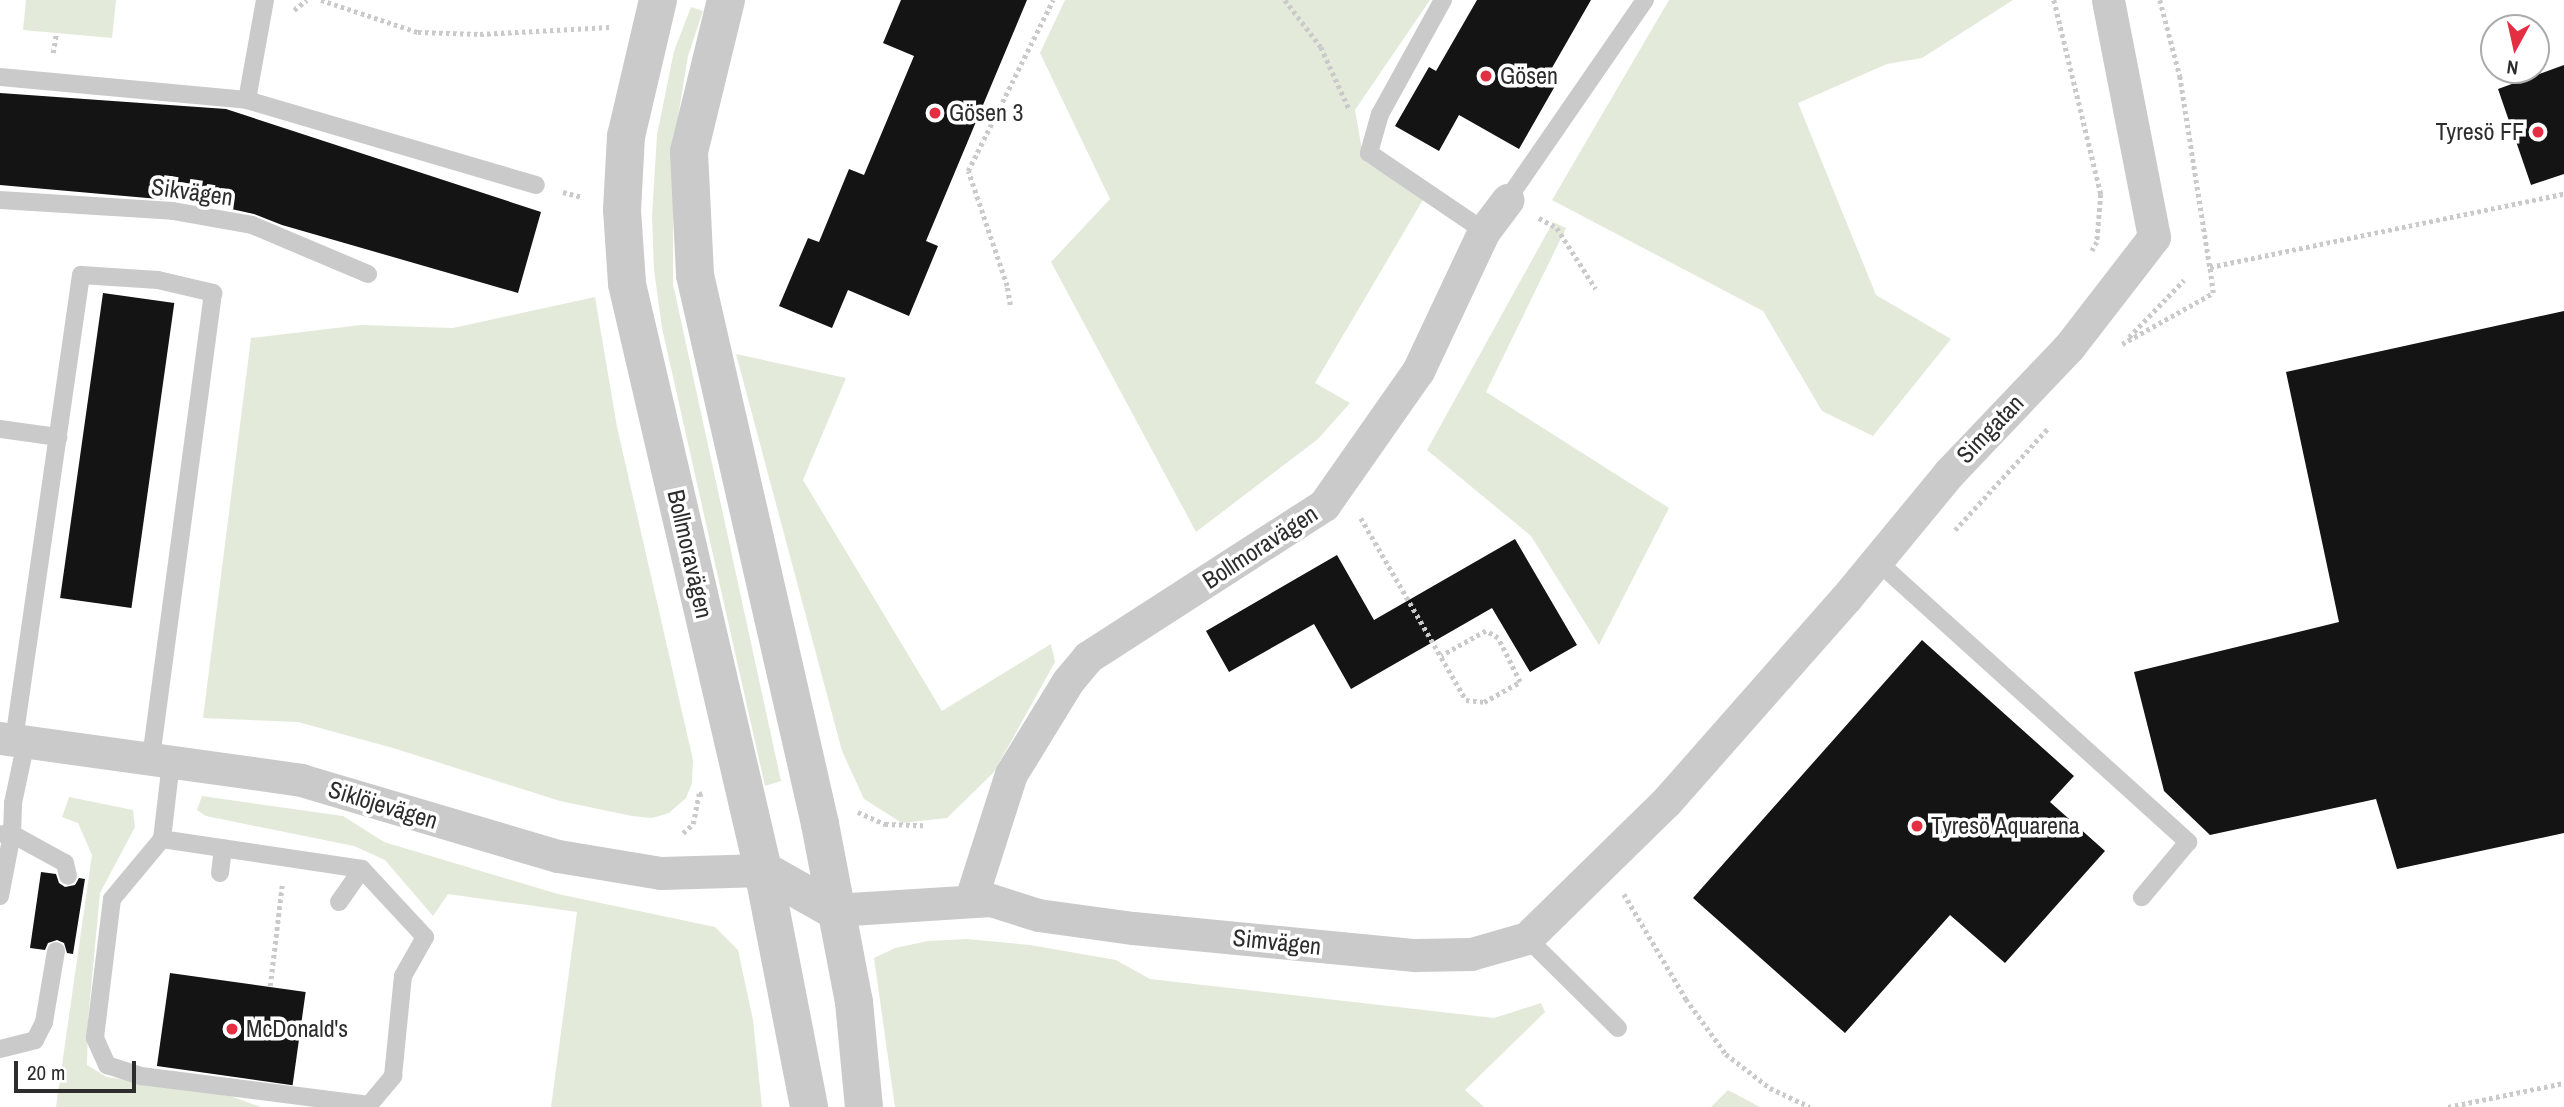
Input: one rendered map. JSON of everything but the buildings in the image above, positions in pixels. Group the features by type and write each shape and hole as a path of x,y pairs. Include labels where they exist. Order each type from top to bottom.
{"street":[{"name":"Bollmoravägen","path":"658,0 626,136 622,210 628,284 764,870 809,1107"},
{"path":"726,0 689,152 695,275 820,824 834,909 854,1002 865,1105"},
{"name":"Simgatan","path":"1666,802 1948,473 2069,347 2154,237 2108,0"},
{"name":"Bollmoravägen","path":"971,899 1011,774 1068,681 1088,657 1324,505 1418,371 1484,231 1507,200"},
{"name":"Siklöjevägen","path":"13,740 302,780 558,856 661,873 764,870"},
{"name":"Simvägen","path":"834,909 971,899 991,900 1038,915 1133,928 1415,955 1471,954 1527,938 1666,802"},
{"path":"764,870 834,909"}],"lane":[{"path":"247,100 265,0"},
{"path":"1443,0 1380,114 1369,153 1484,231"},
{"path":"1507,200 1645,0"},
{"path":"0,77 247,100 536,185"},
{"name":"Sikvägen","path":"0,200 173,211 252,225 368,274"},
{"path":"0,896 6,834 13,803 13,740 81,275 158,280 213,293 161,761 163,839 112,899 95,1038 107,1065 141,1076 369,1105 393,1076 403,976 425,937 362,869 163,839"},
{"path":"0,429 58,437"},
{"path":"1876,560 2188,842 2142,897"},
{"path":"6,834 65,863 68,876"},
{"path":"220,873 223,848"},
{"path":"339,902 362,869"},
{"path":"1527,938 1618,1028"},
{"path":"0,1049 35,1040 44,1022 56,951"}],"path":[{"path":"321,0 418,32 480,34 610,27"},
{"path":"1010,305 1007,286 968,170 1053,0"},
{"path":"1285,0 1321,47 1369,153"},
{"path":"2125,342 2213,293 2180,76 2160,0"},
{"path":"2210,267 2564,194"},
{"path":"1558,228 1596,289"},
{"path":"2116,350 2184,280"},
{"path":"1324,505 1358,515 1371,532 1441,656 1466,700 1484,702 1520,682 1498,638 1486,631 1441,656"},
{"path":"853,806 859,813 885,824 923,825"},
{"path":"1598,870 1620,888 1686,999 1726,1054 1770,1088 1810,1107"},
{"path":"2448,1107 2564,1083"}],"green space":[{"path":"26,0 116,0 112,38 23,30"},
{"path":"1065,0 1430,0 1355,110 1364,161 1424,198 1315,383 1350,403 1318,439 1196,532 1051,262 1110,199 1040,53"},
{"path":"1669,0 2013,0 1922,58 1887,64 1798,103 1876,295 1951,339 1873,436 1822,411 1763,311 1552,200"},
{"path":"691,7 703,11 688,56 673,148 673,284 781,781 765,786 662,328 654,270 652,216 657,135 674,51"},
{"path":"1553,222 1566,228 1486,392 1669,508 1599,645 1531,536 1427,450"},
{"path":"595,297 617,427 693,760 692,783 686,798 669,813 652,818 632,816 560,801 393,748 298,722 203,718 251,338 361,325 453,328"},
{"path":"736,354 846,378 803,480 942,711 1051,644 1055,662 994,772 947,818 902,823 864,799 842,751"},
{"path":"202,796 343,816 384,842 558,894 715,927 738,950 753,1020 762,1107 551,1107 577,912 448,894 433,916 385,860 354,846 206,816 197,810"},
{"path":"69,797 133,810 135,827 100,893 88,1020 87,1065 107,1077 230,1096 261,1107 56,1107 92,855 78,823 62,817"},
{"path":"967,939 1030,945 1116,960 1150,979 1494,1018 1541,1003 1545,1012 1465,1090 1484,1107 895,1107 874,958 895,948 928,941"},
{"path":"1728,1090 1760,1107 1711,1107"}],"place":[{"name":"Gösen","path":"1486,76"},
{"name":"Gösen 3","path":"935,113"},
{"name":"Tyresö FF","path":"2538,132"},
{"name":"Tyresö Aquarena","path":"1917,826"},
{"name":"McDonald's","path":"232,1029"}]}
